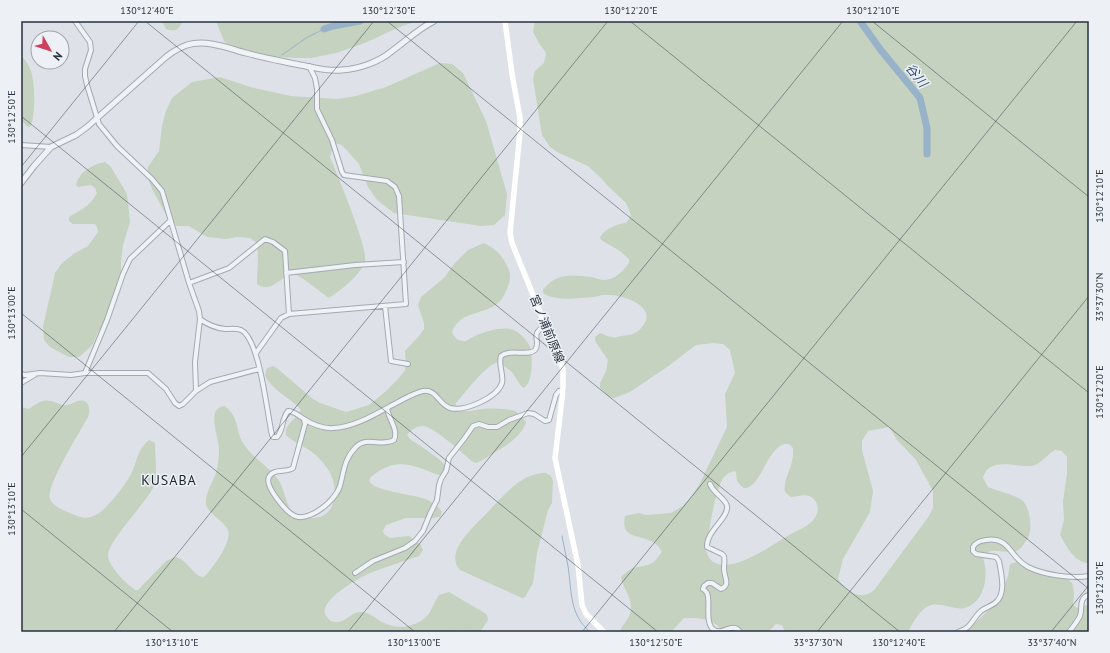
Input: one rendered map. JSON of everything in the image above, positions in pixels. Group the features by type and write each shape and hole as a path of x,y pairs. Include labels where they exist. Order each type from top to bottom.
{"main road":[{"name":"宮ノ浦前原線","path":"505,21 520,118 520,132 510,233 512,243 563,369 563,390 555,458 578,565 582,605 586,614 604,632"}],"street":[{"path":"75,21 90,42 91,50 85,69 85,76 99,124 117,146 152,179 162,191 170,222 199,311 200,319 195,362 196,391"},
{"path":"21,183 51,147 76,134 97,119 166,57 188,45 218,45 258,56 309,66 341,70 355,68 376,61 391,52 427,24 434,21"},
{"path":"256,353 281,318 289,314 406,304 401,214 398,191 392,183 387,181 344,175 332,140 317,109 315,78 309,66"},
{"path":"21,145 51,147"},
{"path":"85,373 130,259 170,222"},
{"path":"190,283 229,268 265,239 273,242 285,251 289,314"},
{"path":"286,273 355,265 404,262"},
{"path":"386,306 391,361 408,364"},
{"path":"200,319 212,326 240,330 249,338 256,353 260,369 273,437 277,437 281,432 283,419 288,411 292,411 304,420 323,427 338,428 366,418 417,393 426,391 433,392 444,406 453,409 464,408 488,398 496,392 502,382 500,364 501,356 508,352 527,353 533,351 536,347 536,334 539,329 546,325"},
{"path":"21,374 25,375 40,373 66,375 85,373 148,373 166,389 178,406 183,404 196,391 210,382 260,369"},
{"path":"21,384 40,373"},
{"path":"355,573 367,563 405,548 416,541 423,531 438,500 440,479 446,471 448,458 461,444 473,426 479,424 488,428 497,427 509,420 528,413 534,414 545,421 549,420 556,395 559,391 563,390"},
{"path":"304,420 306,424 294,468 288,471 272,473 268,481 269,485 283,506 291,514 298,517 315,513 333,497 340,487 343,468 359,444 367,442 385,443 394,440 396,436 387,412 387,408"},
{"path":"710,484 712,490 724,501 727,506 726,512 710,535 707,547 724,556 724,572 727,583 726,586 721,589 708,583 704,586 704,589 708,594 709,617 712,628 715,631 718,632 733,628 738,629 740,632"},
{"path":"958,632 970,626 981,611 996,602 1001,594 1002,586 999,560 996,557 976,554 973,551 973,547 979,541 991,539 1005,543 1022,564 1037,571 1075,577 1089,576"},
{"path":"1068,632 1081,614 1081,602 1084,597 1089,595"}],"green space":[{"path":"162,21 182,21 178,29 172,30 166,29"},
{"path":"216,21 416,21 365,43 336,53 311,58 295,58 262,56 229,46 224,41"},
{"path":"535,21 1089,21 1089,562 1086,563 1073,556 1060,535 1064,520 1063,501 1067,473 1067,457 1062,451 1055,450 1035,465 1029,466 1006,464 992,467 986,471 983,478 988,487 1016,497 1025,503 1030,518 1030,534 1021,548 1016,551 990,551 986,553 983,558 986,572 984,587 977,600 972,605 961,609 938,605 929,606 922,610 908,632 785,632 782,625 776,624 768,632 723,632 711,621 684,618 671,632 619,632 631,611 630,600 621,577 633,568 648,565 654,562 662,552 657,545 651,541 631,535 624,525 625,516 639,513 646,515 671,513 683,506 692,496 700,483 727,427 725,394 735,373 730,350 723,344 713,343 696,345 630,392 614,398 609,397 600,388 600,383 606,371 608,360 595,341 595,337 600,333 609,337 614,337 634,333 644,324 647,318 646,312 636,303 622,297 605,295 568,299 554,298 543,293 543,290 548,284 559,277 571,275 608,280 621,272 629,263 629,259 620,251 601,240 600,237 611,227 626,223 631,216 626,203 588,166 559,153 550,147 542,135 533,79 535,71 544,63 546,55 533,32","holes":["889,427 897,440 916,460 933,491 933,508 929,516 875,589 870,593 860,595 850,591 838,579 843,559 870,512 873,491 862,450 862,441 868,431","789,444 793,448 791,466 785,482 785,492 791,497 804,495 815,500 818,506 816,516 812,522 806,526 760,553 733,564 722,565 712,561 706,551 715,501 724,477 735,471 737,481 740,485 744,488 750,487 755,482 773,453 778,447"]},
{"path":"21,55 27,63 32,76 34,108 30,127 28,127 21,120"},
{"path":"440,63 452,64 463,73 486,121 507,194 505,215 494,225 481,226 394,213 377,200 368,187 359,164 342,145 334,143 330,157 357,227 365,253 365,261 355,277 329,298 305,280 293,274 271,286 262,287 257,284 257,243 250,238 237,237 226,239 207,237 189,226 177,226 170,222 147,177 148,167 159,151 162,126 166,111 172,98 192,82 220,77 254,88 291,96 337,99 356,96 386,87"},
{"path":"105,162 111,167 127,194 130,222 123,245 121,272 114,306 107,320 97,334 93,344 79,357 69,357 50,347 44,340 43,326 55,273 62,263 75,253 88,246 98,232 95,224 73,224 69,221 69,217 88,205 97,193 95,188 91,185 78,187 76,185 80,176 87,169"},
{"path":"484,243 498,252 509,269 510,280 507,289 502,299 495,305 489,309 461,320 452,332 457,339 466,341 480,334 495,330 510,329 516,331 527,341 530,347 532,357 531,375 527,385 524,388 512,372 499,362 494,364 488,367 470,386 456,403 455,408 466,411 483,409 512,410 520,415 526,423 523,429 513,440 476,463 428,428 423,426 410,431 407,435 410,439 438,458 448,471 443,476 414,466 399,464 384,468 370,478 370,482 378,487 429,501 440,509 442,512 440,517 406,518 386,525 383,531 384,534 390,538 409,536 421,545 423,550 419,556 367,574 360,578 334,597 328,603 325,610 326,616 334,622 342,621 357,612 363,612 387,625 399,627 411,625 422,620 429,614 439,595 449,592 487,615 488,620 480,632 458,630 452,632 21,632 21,407 29,409 42,401 52,401 64,405 69,405 76,401 85,401 87,403 89,408 88,417 58,471 50,493 50,499 57,507 79,517 86,518 96,515 103,510 111,502 128,479 145,443 149,440 155,443 155,484 149,495 119,533 109,551 108,557 112,566 119,575 135,590 138,590 166,561 175,557 180,558 197,574 204,577 222,554 229,533 225,525 210,512 206,505 207,496 216,473 219,458 219,449 214,423 216,411 225,406 230,411 233,415 243,443 279,481 292,512 305,518 319,517 325,514 330,510 335,497 335,489 331,475 324,464 315,455 294,442 286,435 287,428 301,410 268,381 265,375 267,368 273,366 278,369 313,399 320,403 346,412 369,405 385,392 405,370 405,351 424,329 424,323 418,305 421,297 444,278 454,264 468,250"},
{"path":"546,473 551,476 553,481 552,503 548,510 537,553 533,583 525,597 522,598 460,570 455,559 456,553 467,533 512,487 527,477"},
{"path":"1016,562 1025,563 1041,571 1055,572 1063,575 1072,583 1074,592 1073,605 1078,608 1089,604 1089,632 955,632 971,627 997,602 1008,576 1010,564"}],"waterway":[{"path":"324,29 360,21"},
{"name":"谷川","path":"860,21 880,49 920,98 927,128 927,154"},
{"path":"282,55 306,38 324,29"},
{"path":"562,536 575,610 578,618 590,632"}],"district":[{"name":"KUSABA","path":"169,480"}]}
